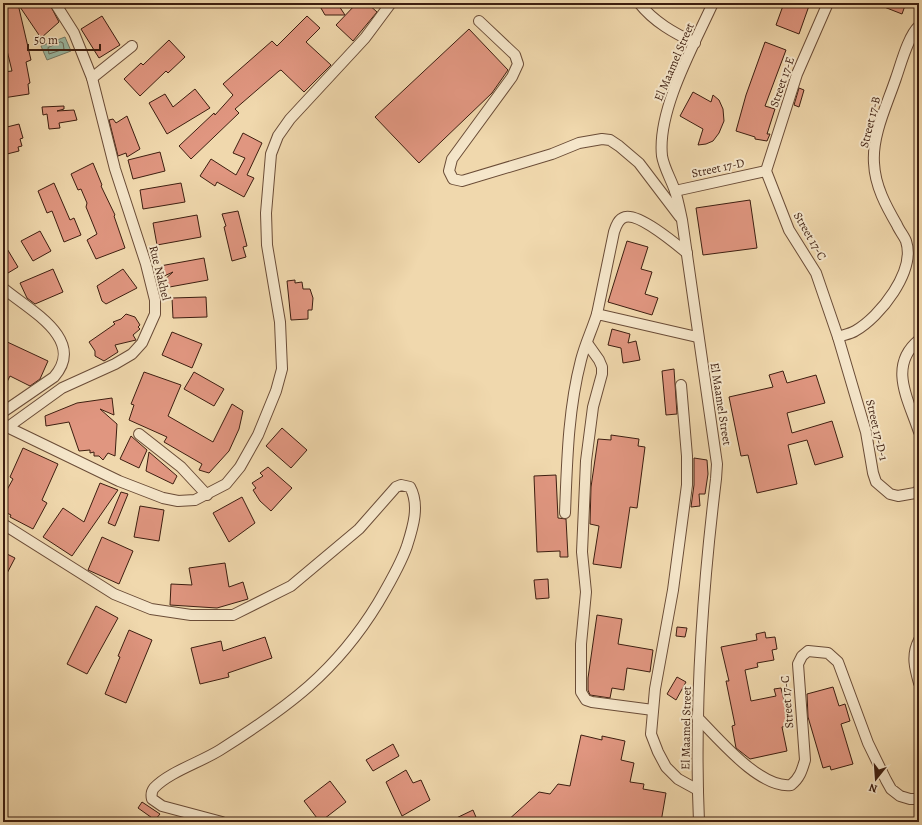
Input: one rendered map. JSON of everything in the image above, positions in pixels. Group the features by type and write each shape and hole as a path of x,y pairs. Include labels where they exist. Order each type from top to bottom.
{"street":[{"name":"Rue Nakhel","path":"6,426 62,388 115,364 132,354 142,343 155,314 155,300 146,264 115,169 92,78 74,33 55,3"},
{"path":"6,426 119,481 150,493 178,501 195,500 226,484 240,467 250,450 267,414 282,369 280,322 267,245 266,213 271,154 278,136 290,119 365,38 392,3"},
{"path":"638,3 656,21 673,33 695,44"},
{"name":"El Maamel Street","path":"699,822 697,717 706,571 716,479 716,455 697,337 682,220 675,191 663,158 662,132 670,100 713,3"},
{"name":"Street 17-E","path":"766,171 797,74 828,3"},
{"path":"479,21 516,55 518,64 512,77 452,159 449,171 453,179 462,181 552,154 579,143 602,139 610,140 639,163 682,220"},
{"name":"Street 17-B","path":"838,337 854,332 874,316 896,288 903,275 907,260 906,242 882,197 876,179 874,162 876,141 884,112 911,37 919,26"},
{"path":"92,78 132,46"},
{"name":"Street 17-D","path":"675,191 766,171"},
{"name":"Street 17-C","path":"766,171 778,199 787,226 816,272 838,337"},
{"path":"565,513 569,434 581,360 597,314 616,224 622,218 627,216 644,223 670,239 687,253"},
{"path":"3,288 45,321 60,338 65,348 65,356 60,371 54,377 3,412"},
{"path":"597,314 697,337"},
{"name":"Street 17-D-1","path":"838,337 866,432 876,482 890,494 898,496 915,493 919,490"},
{"path":"919,340 908,351 901,370 904,389 919,432"},
{"path":"587,343 599,360 602,374 592,407 586,461 582,552 586,592 581,644 580,692 586,700 592,702 653,710"},
{"path":"681,385 687,456 687,485 673,590 655,689 651,734 666,767 678,779 698,790"},
{"path":"139,434 181,467 207,495"},
{"path":"3,524 114,594 151,609 192,615 233,616 291,586 359,529 393,490 401,485 410,487 414,494 415,513 403,556 389,584 361,631 320,677 293,701 205,760 172,776 154,788 151,794 152,799 162,806 222,822"},
{"path":"919,640 914,654 914,668 919,683"},
{"name":"Street 17-C","path":"697,717 758,774 778,784 791,785 797,780 802,772 805,760 798,664 802,656 808,651 828,653 838,662 844,674 868,743 891,789 900,796 919,800"}],"water":[{"path":"65,37 71,51 47,60 41,46"}],"building":[{"path":"3,3 49,3 59,22 41,38 18,4 31,60 26,62 30,83 28,84 29,94 3,98 3,72 12,71 3,34"},
{"path":"318,3 337,3 345,15 325,15"},
{"path":"357,3 367,3 377,12 353,41 336,25"},
{"path":"784,3 810,3 799,34 776,25"},
{"path":"874,3 906,3 902,14"},
{"path":"102,16 120,45 99,58 81,29"},
{"path":"307,16 320,28 306,42 331,65 304,92 281,70 279,71 235,109 239,113 191,159 179,146 214,113 215,115 233,95 223,84 272,41 277,46"},
{"path":"469,29 508,70 492,93 419,163 375,117"},
{"path":"169,40 185,57 168,73 166,71 140,96 124,79 141,63 143,65"},
{"path":"765,42 786,50 765,106 775,109 767,134 770,134 767,141 755,139 755,137 736,131 746,95"},
{"path":"799,88 804,90 799,107 794,105"},
{"path":"195,89 210,108 167,134 149,103 165,94 173,107"},
{"path":"693,92 711,102 713,95 719,100 723,109 724,121 719,133 713,141 706,144 698,145 703,129 680,116"},
{"path":"64,106 64,109 57,111 74,110 77,120 59,123 60,128 49,129 47,114 43,115 42,107"},
{"path":"127,116 140,149 127,157 126,153 118,156 109,120 113,119 116,123"},
{"path":"19,124 23,138 20,139 22,146 18,147 19,151 3,155 3,128"},
{"path":"243,133 262,143 247,175 254,178 244,197 217,182 215,186 200,176 211,159 236,175 245,158 233,153"},
{"path":"160,152 165,171 133,179 128,160"},
{"path":"93,163 102,185 101,186 115,215 114,216 125,248 96,259 87,240 97,234 86,207 87,203 81,189 78,190 71,174"},
{"path":"54,183 70,220 74,218 81,235 64,242 52,211 47,213 38,191"},
{"path":"181,183 185,202 143,209 140,190"},
{"path":"750,200 757,248 703,255 696,208"},
{"path":"238,211 247,246 243,247 246,257 232,261 224,227 226,226 222,214"},
{"path":"197,215 201,237 157,245 153,223"},
{"path":"40,231 51,251 33,261 21,241"},
{"path":"627,241 648,247 641,269 652,272 645,294 658,298 652,315 608,302"},
{"path":"3,242 18,267 3,276"},
{"path":"204,258 208,280 164,288 163,281 173,272 162,277 160,266"},
{"path":"53,269 63,292 35,304 27,298 20,283"},
{"path":"123,269 137,288 106,304 102,301 97,286"},
{"path":"295,280 295,283 302,282 303,289 310,289 313,298 312,310 308,310 308,319 291,320 287,281"},
{"path":"206,297 207,317 173,318 172,298"},
{"path":"126,314 135,317 140,325 138,327 140,329 133,335 136,340 115,345 118,352 104,361 95,356 95,351 89,342 115,324 113,322 121,319"},
{"path":"612,329 630,334 628,343 636,341 640,360 623,363 621,348 608,345"},
{"path":"172,332 202,344 192,368 162,355"},
{"path":"3,340 48,361 40,379 30,386 10,376 3,390"},
{"path":"674,369 677,414 666,415 662,371"},
{"path":"783,371 787,383 816,375 825,403 787,413 792,433 832,421 843,457 815,465 807,440 788,445 797,484 757,493 748,455 741,456 729,397 773,387 769,375"},
{"path":"144,372 181,385 168,416 213,442 232,404 243,411 239,429 229,451 209,473 199,470 202,464 164,442 167,437 129,420 134,405 131,404"},
{"path":"194,372 224,389 214,406 184,389"},
{"path":"112,398 114,415 100,409 117,424 115,456 108,453 103,460 99,456 94,456 94,452 90,453 90,450 79,451 69,422 46,426 45,416 77,403"},
{"path":"282,428 307,450 291,468 266,446"},
{"path":"611,435 639,439 638,446 645,447 637,508 630,507 621,568 593,564 599,526 590,524 591,487 598,439 611,440"},
{"path":"131,436 147,450 139,468 120,459"},
{"path":"23,448 58,464 42,500 47,503 33,529 10,517 11,515 3,511 3,497 13,479 10,477"},
{"path":"149,452 177,476 173,484 146,471"},
{"path":"694,458 707,460 708,474 705,494 699,494 700,506 691,507 694,485"},
{"path":"268,467 292,488 271,511 260,501 253,490 256,488 252,483 263,476 260,473"},
{"path":"556,475 558,518 566,519 568,557 560,557 560,551 537,552 534,476"},
{"path":"100,483 118,490 72,556 43,537 63,508 84,522"},
{"path":"121,492 128,494 115,526 108,523"},
{"path":"242,497 255,523 229,542 213,513"},
{"path":"140,506 164,510 159,541 134,537"},
{"path":"102,537 133,551 119,584 88,570"},
{"path":"3,552 15,558 3,581"},
{"path":"225,563 229,587 243,582 248,599 217,608 170,605 171,584 192,585 189,568"},
{"path":"548,579 549,598 536,599 534,580"},
{"path":"96,606 118,618 87,674 67,664"},
{"path":"597,615 622,619 618,644 653,650 650,672 627,668 624,690 612,688 610,698 590,695 588,690 588,678"},
{"path":"677,627 687,628 685,637 676,636"},
{"path":"129,630 152,640 126,703 105,694"},
{"path":"765,632 766,638 775,637 777,649 772,650 774,660 757,663 758,667 745,670 751,701 776,696 774,689 781,688 790,725 782,727 787,751 750,759 736,748 732,726 735,725 726,681 729,681 721,647 757,640 756,634"},
{"path":"265,637 272,658 228,673 229,677 200,684 191,648 221,641 223,651"},
{"path":"677,677 686,682 676,700 667,694"},
{"path":"833,687 839,706 845,704 850,721 841,724 853,764 831,770 830,766 823,768 808,717 807,694"},
{"path":"581,735 602,740 602,736 625,741 621,760 634,763 630,782 644,784 643,789 666,793 661,822 506,822 539,792 550,794 558,784 570,786"},
{"path":"393,744 399,756 373,771 366,760"},
{"path":"406,770 413,783 421,780 430,800 402,816 386,782"},
{"path":"330,781 346,802 320,822 304,801"},
{"path":"142,802 160,814 155,820 138,808"},
{"path":"473,810 478,822 448,822"}]}
